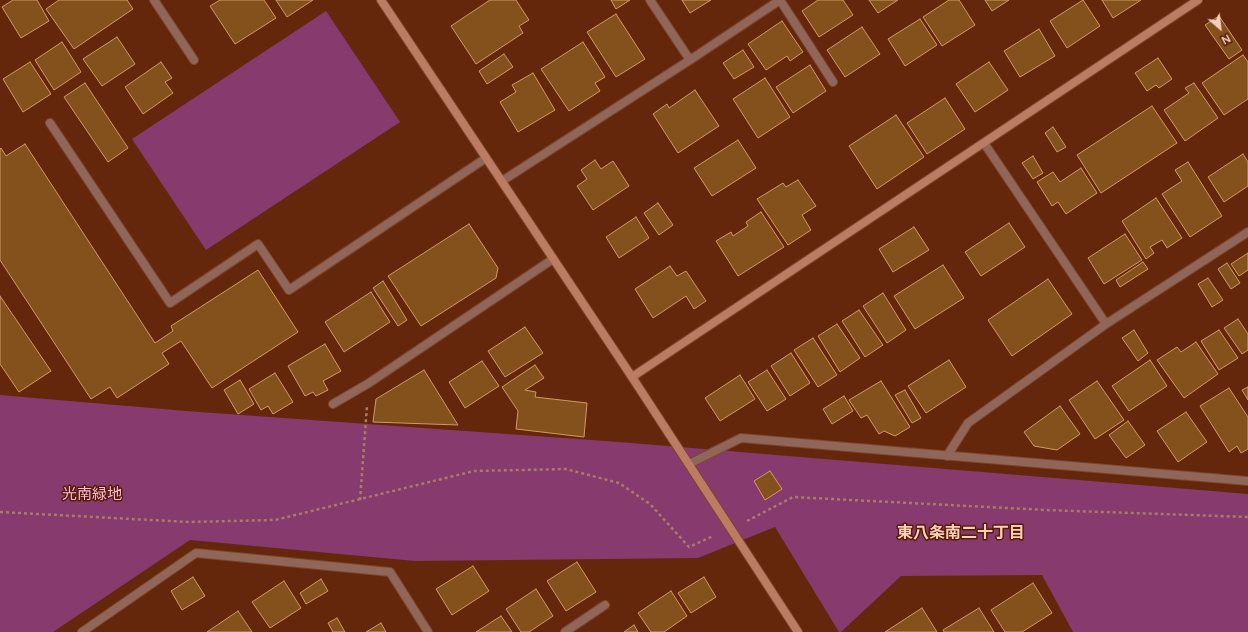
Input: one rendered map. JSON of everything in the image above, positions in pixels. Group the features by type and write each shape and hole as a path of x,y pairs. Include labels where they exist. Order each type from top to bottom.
{"street":[{"path":"154,0 194,60"},
{"path":"381,0 632,377 798,632"},
{"path":"650,0 690,60"},
{"path":"502,181 780,0 833,82"},
{"path":"632,377 1198,0"},
{"path":"50,123 170,303 258,244 289,290 486,158"},
{"path":"984,143 1106,324"},
{"path":"947,456 968,423 1106,324 1248,232"},
{"path":"332,404 369,383 553,259"},
{"path":"689,464 741,438 1248,481"},
{"path":"82,632 196,553 390,572 428,632"},
{"path":"565,632 604,605"}],"path":[{"path":"360,500 369,383"},
{"path":"0,512 190,522 275,520 474,471 566,469 619,483 650,504 689,547 730,529 793,497 1046,510 1248,517"}],"green space":[{"path":"326,11 400,122 206,250 132,139"},
{"name":"光南緑地","path":"0,395 186,411 619,442 1248,494 1248,632 1073,632 1042,575 901,576 841,632 839,632 775,527 698,558 415,561 190,540 53,632 0,632"}],"building":[{"path":"13,0 37,0 49,21 21,38 2,7"},
{"path":"59,0 127,0 133,9 74,49 46,9"},
{"path":"220,0 264,0 276,18 235,44 210,6"},
{"path":"276,0 313,0 287,17"},
{"path":"490,0 516,0 529,20 519,26 523,33 476,64 451,26"},
{"path":"611,0 630,0 616,9"},
{"path":"682,0 711,0 690,13"},
{"path":"818,0 843,0 853,15 819,37 802,11"},
{"path":"869,0 898,0 878,13"},
{"path":"949,0 959,0 975,25 942,46 923,17"},
{"path":"985,0 1009,0 992,11"},
{"path":"1083,0 1100,26 1067,48 1050,21"},
{"path":"1102,0 1141,0 1113,18"},
{"path":"616,14 645,59 616,77 587,32"},
{"path":"1219,16 1242,50 1229,59 1205,25"},
{"path":"920,19 937,45 905,66 888,39"},
{"path":"782,21 803,52 790,61 787,56 766,70 748,44"},
{"path":"862,27 880,54 845,77 827,50"},
{"path":"1039,29 1055,56 1020,77 1004,51"},
{"path":"117,37 135,64 102,86 83,59"},
{"path":"62,42 81,72 54,90 35,60"},
{"path":"583,42 605,77 595,83 600,91 569,111 541,69"},
{"path":"743,50 754,67 734,79 723,63"},
{"path":"504,54 513,67 487,84 479,71"},
{"path":"1243,55 1248,62 1248,99 1224,115 1202,83"},
{"path":"1158,58 1172,79 1159,88 1156,85 1147,91 1135,73"},
{"path":"30,62 51,94 23,112 3,79"},
{"path":"161,62 172,78 165,82 173,93 143,114 125,87"},
{"path":"989,62 1008,90 975,112 956,84"},
{"path":"810,65 826,91 793,113 776,87"},
{"path":"533,73 555,110 518,132 500,102 516,92 512,85"},
{"path":"765,78 790,117 758,138 733,99"},
{"path":"85,83 128,148 108,162 64,97"},
{"path":"1194,83 1218,118 1185,141 1164,110 1189,93 1185,88"},
{"path":"695,90 719,126 678,153 653,114 667,104 669,108"},
{"path":"945,98 965,129 927,154 907,123"},
{"path":"1152,106 1177,143 1101,193 1077,155"},
{"path":"896,115 924,157 877,189 849,146"},
{"path":"1053,127 1066,147 1057,152 1045,133"},
{"path":"738,140 756,168 712,196 694,168"},
{"path":"25,144 155,343 173,331 171,326 258,270 298,332 212,388 181,341 162,353 169,364 117,398 110,387 91,399 0,260 0,149 1,148 6,156"},
{"path":"1243,154 1248,162 1248,186 1224,202 1208,177"},
{"path":"1033,156 1043,173 1033,179 1022,163"},
{"path":"595,160 601,169 613,161 629,186 593,210 577,186 587,179 581,170"},
{"path":"1188,162 1222,216 1190,237 1162,194 1182,181 1175,170"},
{"path":"1081,168 1097,193 1066,214 1058,202 1052,206 1037,182 1053,172 1060,182"},
{"path":"798,180 816,206 802,215 811,230 788,245 757,199 783,183 786,187"},
{"path":"1156,198 1182,238 1167,248 1162,240 1150,247 1154,253 1146,259 1122,221"},
{"path":"658,203 673,225 659,235 644,213"},
{"path":"761,212 784,247 738,276 716,241 731,232 733,236 748,226 746,222"},
{"path":"636,217 649,238 619,258 606,237"},
{"path":"1009,223 1025,247 981,276 965,252"},
{"path":"469,224 498,268 496,278 421,326 388,276"},
{"path":"914,227 929,250 893,272 879,249"},
{"path":"1125,234 1142,260 1104,284 1088,258"},
{"path":"1248,253 1248,270 1239,276 1231,264"},
{"path":"1143,262 1148,269 1120,287 1116,280"},
{"path":"1227,263 1240,283 1231,289 1218,269"},
{"path":"943,265 964,298 915,329 894,296"},
{"path":"670,266 677,276 686,271 706,301 694,309 686,296 653,318 635,289"},
{"path":"1208,278 1223,300 1212,307 1198,284"},
{"path":"1048,279 1072,314 1012,356 988,320"},
{"path":"383,281 407,320 398,326 373,288"},
{"path":"371,292 390,322 344,352 325,322"},
{"path":"883,293 906,330 887,343 863,306"},
{"path":"0,296 51,371 19,392 0,364"},
{"path":"859,310 883,345 865,357 842,321"},
{"path":"1238,319 1248,334 1248,350 1242,354 1224,328"},
{"path":"837,324 860,358 840,372 818,336"},
{"path":"525,327 543,353 505,377 488,351"},
{"path":"1134,330 1148,353 1138,361 1122,338"},
{"path":"1219,330 1238,358 1219,370 1201,341"},
{"path":"813,338 837,375 818,387 794,350"},
{"path":"1196,342 1218,374 1184,398 1157,360 1177,347 1181,352"},
{"path":"325,344 341,371 323,381 328,390 316,396 313,392 305,396 288,366"},
{"path":"791,353 810,383 790,396 771,366"},
{"path":"949,360 966,387 926,413 908,386"},
{"path":"1150,360 1167,386 1129,411 1112,386"},
{"path":"482,361 499,386 465,408 449,382"},
{"path":"535,365 544,378 525,390 536,392 535,397 587,403 584,437 516,429 518,411 502,387"},
{"path":"424,370 458,425 373,422 376,399"},
{"path":"767,370 786,399 767,411 748,382"},
{"path":"275,373 293,402 273,414 268,406 261,410 249,389"},
{"path":"740,375 755,399 720,421 705,398"},
{"path":"240,380 254,404 238,414 224,390"},
{"path":"881,381 910,427 895,436 884,431 879,434 867,415 861,418 849,400"},
{"path":"1097,381 1124,420 1095,439 1069,400"},
{"path":"1248,387 1248,400 1242,390"},
{"path":"1229,388 1248,417 1248,449 1241,453 1237,446 1229,452 1200,406"},
{"path":"905,390 921,418 912,423 895,395"},
{"path":"844,396 853,411 832,424 823,409"},
{"path":"1060,406 1080,434 1057,450 1034,446 1024,432"},
{"path":"1186,412 1207,442 1178,462 1157,431"},
{"path":"1128,421 1145,445 1126,458 1109,435"},
{"path":"770,471 782,489 765,500 754,481"},
{"path":"577,562 596,592 566,611 547,581"},
{"path":"473,566 489,591 452,615 436,589"},
{"path":"193,577 205,596 182,610 171,591"},
{"path":"704,577 716,597 691,613 678,593"},
{"path":"321,579 328,591 306,604 300,593"},
{"path":"284,581 301,608 270,628 252,602"},
{"path":"1033,583 1052,613 1022,632 1005,632 991,610"},
{"path":"536,589 553,616 529,632 521,632 506,609"},
{"path":"671,591 687,616 664,632 651,632 638,613"},
{"path":"922,608 937,632 885,632"},
{"path":"979,608 994,632 944,632 943,630"},
{"path":"238,611 252,632 207,632"},
{"path":"501,616 512,632 476,632"},
{"path":"337,618 345,632 333,632 328,623"},
{"path":"381,623 386,632 366,632"},
{"path":"634,625 638,632 624,632"}],"district":[{"name":"東八条南二十丁目","path":"961,533"}]}
